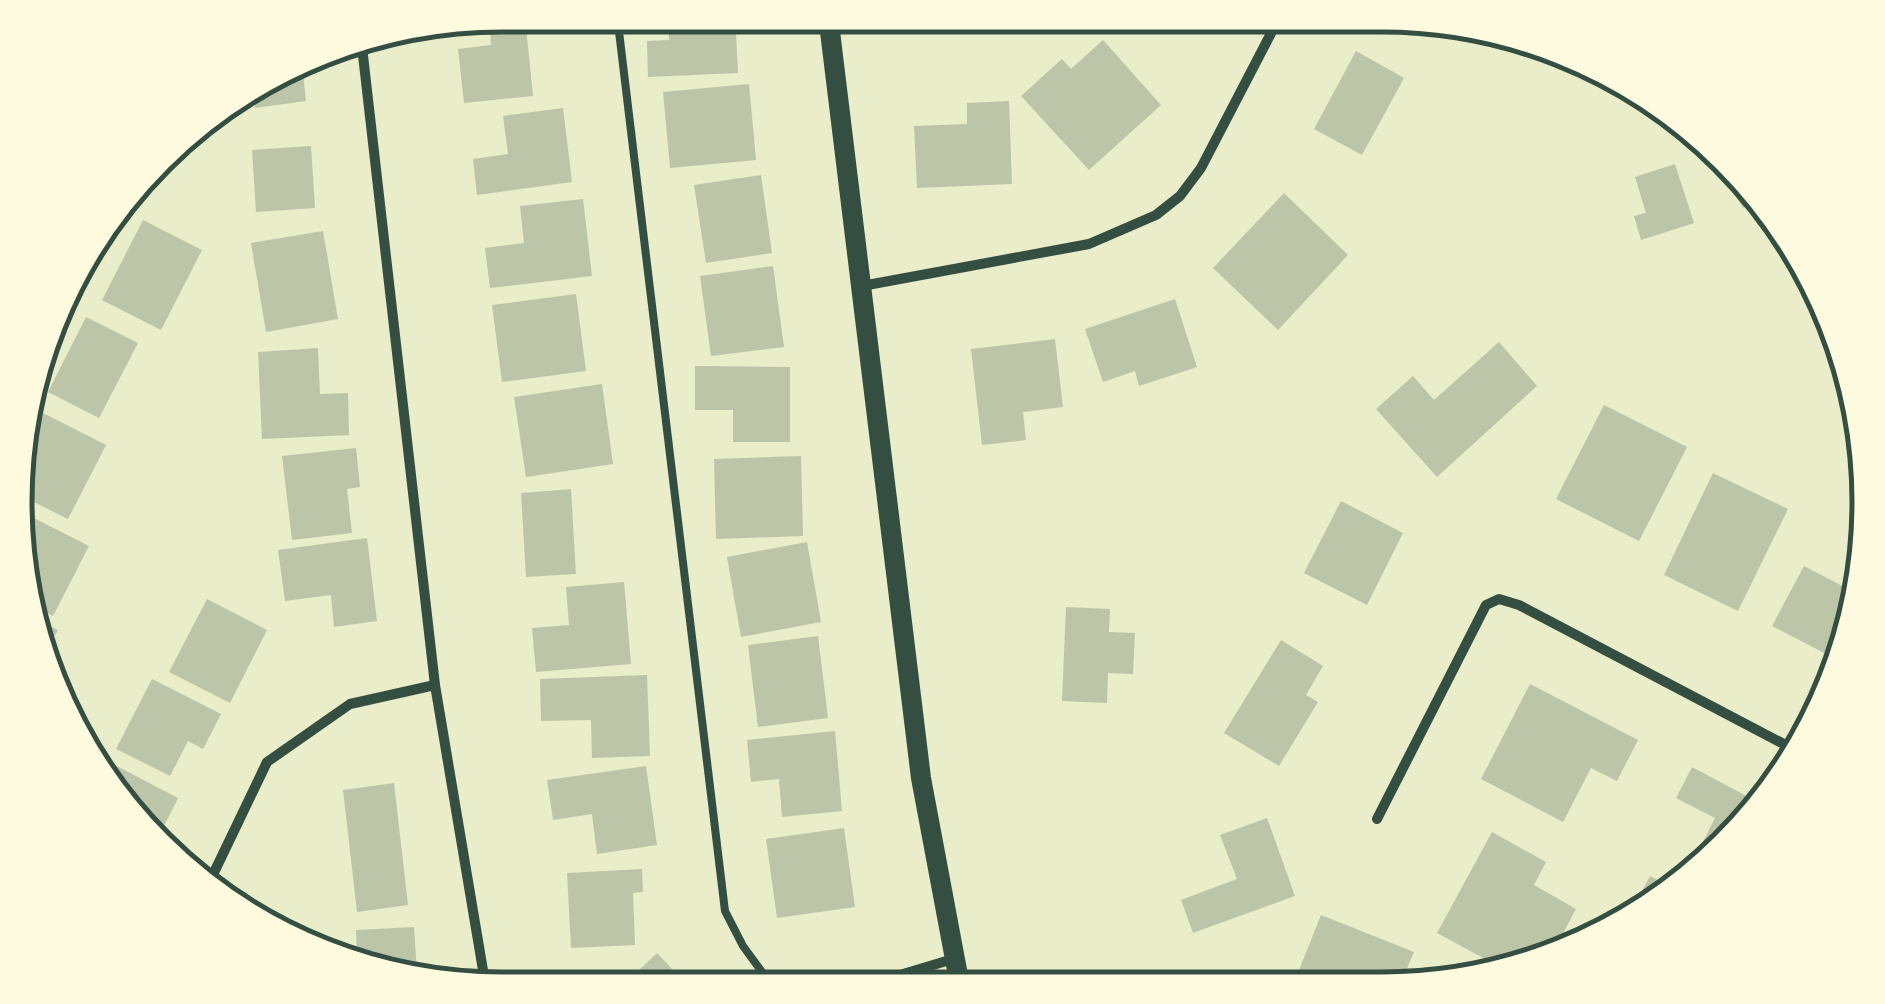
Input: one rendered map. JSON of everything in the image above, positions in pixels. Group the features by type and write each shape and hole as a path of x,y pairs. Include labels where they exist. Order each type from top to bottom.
{"main road":[{"path":"830,32 920,778 957,972"}],"street":[{"path":"862,286 1089,244 1156,215 1180,196 1201,168 1272,32"},
{"path":"363,53 435,686 483,971"},
{"path":"1377,819 1486,604 1498,599 1519,605 1785,745"},
{"path":"214,872 267,762 350,704 435,686"},
{"path":"910,972 954,959"}],"lane":[{"path":"620,32 726,911 743,946 762,972"}],"building":[{"path":"527,32 533,96 464,103 458,49 491,45 490,33"},
{"path":"669,32 736,32 738,73 648,77 647,41 669,40"},
{"path":"1103,40 1161,105 1089,170 1021,96 1062,59 1071,69"},
{"path":"1356,51 1404,78 1362,155 1314,129"},
{"path":"303,77 306,101 255,108 254,103 267,95"},
{"path":"749,84 756,160 670,168 663,92"},
{"path":"1009,101 1012,184 917,188 914,126 967,124 967,103"},
{"path":"563,108 572,182 477,195 473,159 508,154 503,116"},
{"path":"311,146 315,208 256,212 252,150"},
{"path":"1675,164 1694,223 1641,240 1634,216 1646,213 1635,177"},
{"path":"761,175 772,253 706,263 694,185"},
{"path":"1730,186 1747,206 1743,208"},
{"path":"1284,193 1348,255 1278,330 1213,268"},
{"path":"583,199 592,276 490,288 485,248 524,243 520,206"},
{"path":"143,220 202,250 161,330 102,300"},
{"path":"323,231 338,319 266,332 251,243"},
{"path":"773,266 784,347 711,356 700,276"},
{"path":"576,294 586,371 502,382 492,305"},
{"path":"1175,299 1197,367 1139,386 1135,371 1103,382 1085,329"},
{"path":"86,317 138,343 99,418 48,392"},
{"path":"1055,339 1063,407 1023,412 1026,440 982,445 971,349"},
{"path":"1499,342 1537,386 1437,477 1376,409 1413,376 1434,400"},
{"path":"318,348 320,394 348,393 349,435 262,439 258,352"},
{"path":"695,366 790,367 790,442 733,442 733,410 695,410"},
{"path":"602,384 613,464 526,477 514,397"},
{"path":"1604,405 1687,447 1639,541 1556,499"},
{"path":"42,412 106,445 68,519 32,501"},
{"path":"356,448 360,487 347,489 352,533 292,540 282,456"},
{"path":"801,456 803,536 716,539 714,459"},
{"path":"1713,473 1788,509 1738,611 1664,575"},
{"path":"571,489 576,574 526,577 521,493"},
{"path":"1341,501 1403,533 1367,605 1304,573"},
{"path":"33,518 89,546 53,616 46,612"},
{"path":"367,538 377,621 334,627 331,595 285,601 278,550"},
{"path":"807,542 821,622 741,637 727,557"},
{"path":"1804,566 1844,587 1827,655 1772,626"},
{"path":"624,582 631,664 536,672 532,628 569,625 566,587"},
{"path":"207,599 267,630 230,703 169,672"},
{"path":"1066,607 1110,609 1109,632 1135,633 1133,674 1108,673 1107,703 1062,701"},
{"path":"818,636 828,718 758,727 748,645"},
{"path":"1281,640 1323,666 1306,695 1318,702 1279,766 1224,733"},
{"path":"647,675 650,756 592,758 591,720 541,721 540,679"},
{"path":"152,679 221,714 203,749 188,741 170,776 116,749"},
{"path":"1530,684 1638,740 1617,781 1591,768 1563,822 1481,779"},
{"path":"835,731 842,811 782,817 779,779 751,782 747,740"},
{"path":"113,764 178,798 163,827 149,812"},
{"path":"646,766 657,845 597,854 592,814 553,820 547,780"},
{"path":"1692,767 1748,797 1699,849 1715,818 1676,798"},
{"path":"394,783 408,905 357,912 343,790"},
{"path":"1267,818 1295,896 1193,933 1181,900 1237,879 1220,835"},
{"path":"844,828 855,907 777,918 766,839"},
{"path":"1492,832 1546,862 1534,885 1576,909 1561,937 1486,960 1437,933"},
{"path":"642,869 643,892 633,893 635,945 571,948 567,873"},
{"path":"1650,876 1659,881 1644,892 1640,894"},
{"path":"1321,915 1414,952 1406,971 1298,972"},
{"path":"414,927 416,963 357,949 356,930"},
{"path":"657,953 675,972 637,972"}]}
